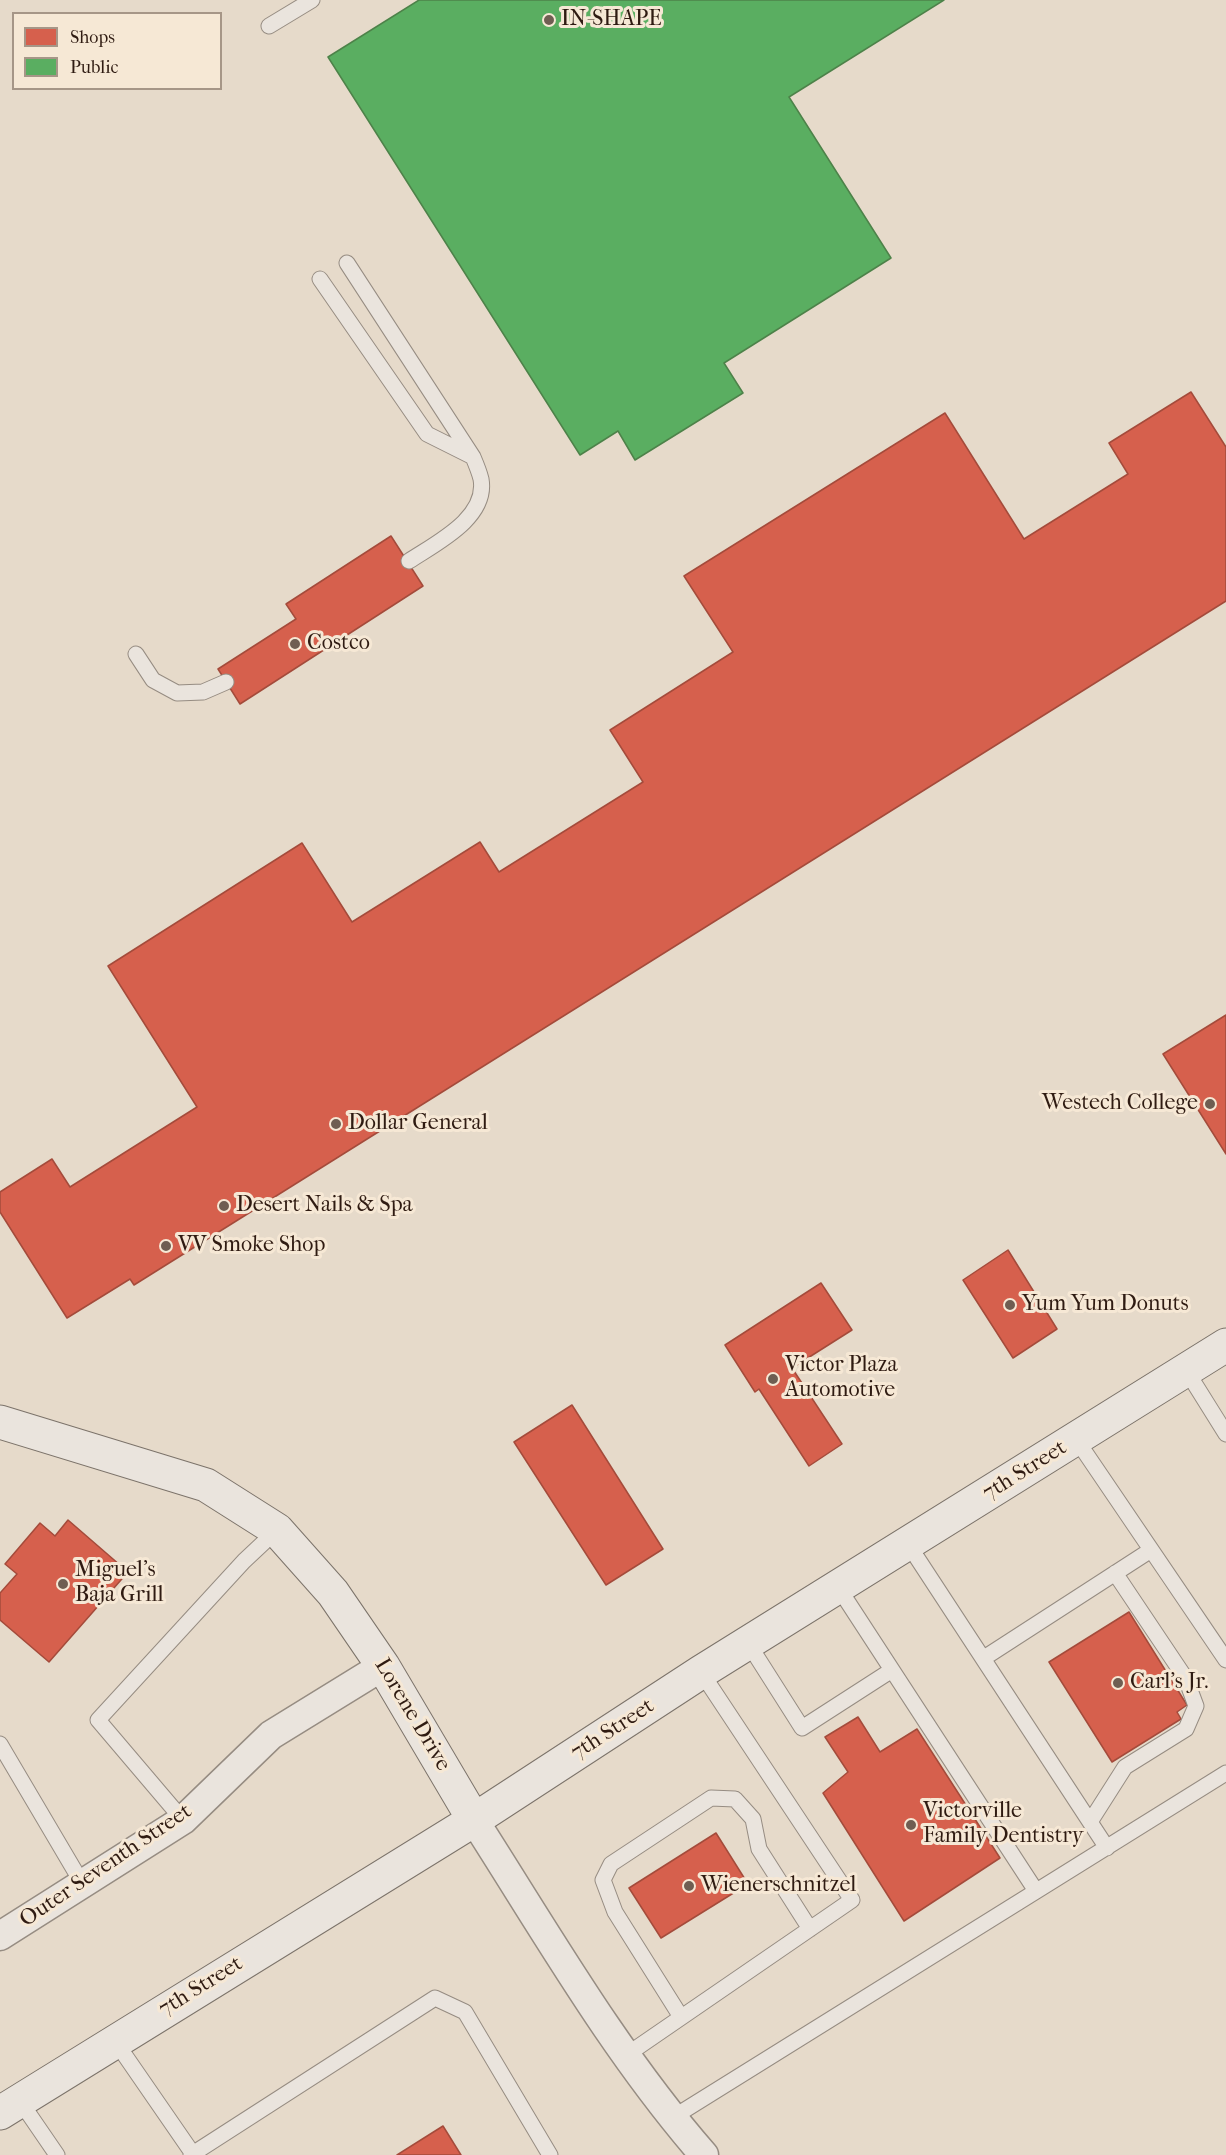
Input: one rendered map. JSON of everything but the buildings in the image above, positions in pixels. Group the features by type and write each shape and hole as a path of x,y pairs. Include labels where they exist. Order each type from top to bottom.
{"main road":[{"name":"7th Street","path":"10,2107 474,1820 748,1642 1226,1345"},
{"name":"Lorene Drive","path":"0,1422 206,1485 278,1530 333,1593 383,1665 474,1820"}],"street":[{"name":"Outer Seventh Street","path":"0,1936 183,1820 271,1734 383,1665"},
{"name":"Lorene Drive","path":"474,1820 625,2056 672,2118 704,2155"}],"lane":[{"path":"269,26 312,0"},
{"path":"347,263 473,457 481,480 479,503 460,526 409,561"},
{"path":"320,279 426,434 473,457"},
{"path":"136,654 153,680 177,693 202,692 226,682"},
{"path":"1186,1370 1226,1434"},
{"path":"1076,1439 1226,1660"},
{"path":"183,1820 98,1720 243,1561 278,1530"},
{"path":"908,1544 1107,1848"},
{"path":"984,1658 1151,1550"},
{"path":"1090,1821 1125,1767 1186,1729 1196,1706 1186,1679 1115,1573"},
{"path":"838,1587 1036,1891"},
{"path":"748,1642 802,1728 892,1670"},
{"path":"625,2056 852,1900 701,1672"},
{"path":"0,1743 82,1883"},
{"path":"672,2118 1226,1773"},
{"path":"681,2017 615,1912 603,1880 611,1864 711,1798 735,1799 753,1819 759,1849 810,1929"},
{"path":"115,2041 192,2154 435,1998 465,2012 550,2155"},
{"path":"10,2107 57,2155"}],"place":[{"name":"IN-SHAPE","path":"549,20"},
{"name":"Costco","path":"295,644"},
{"name":"Westech College","path":"1210,1104"},
{"name":"Dollar General","path":"336,1124"},
{"name":"Desert Nails & Spa","path":"224,1206"},
{"name":"VV Smoke Shop","path":"166,1246"},
{"name":"Yum Yum Donuts","path":"1010,1305"},
{"name":"Victor Plaza Automotive","path":"773,1379"},
{"name":"Miguel’s Baja Grill","path":"63,1584"},
{"name":"Carl's Jr.","path":"1118,1683"},
{"name":"Victorville Family Dentistry","path":"911,1825"},
{"name":"Wienerschnitzel","path":"689,1886"}]}
